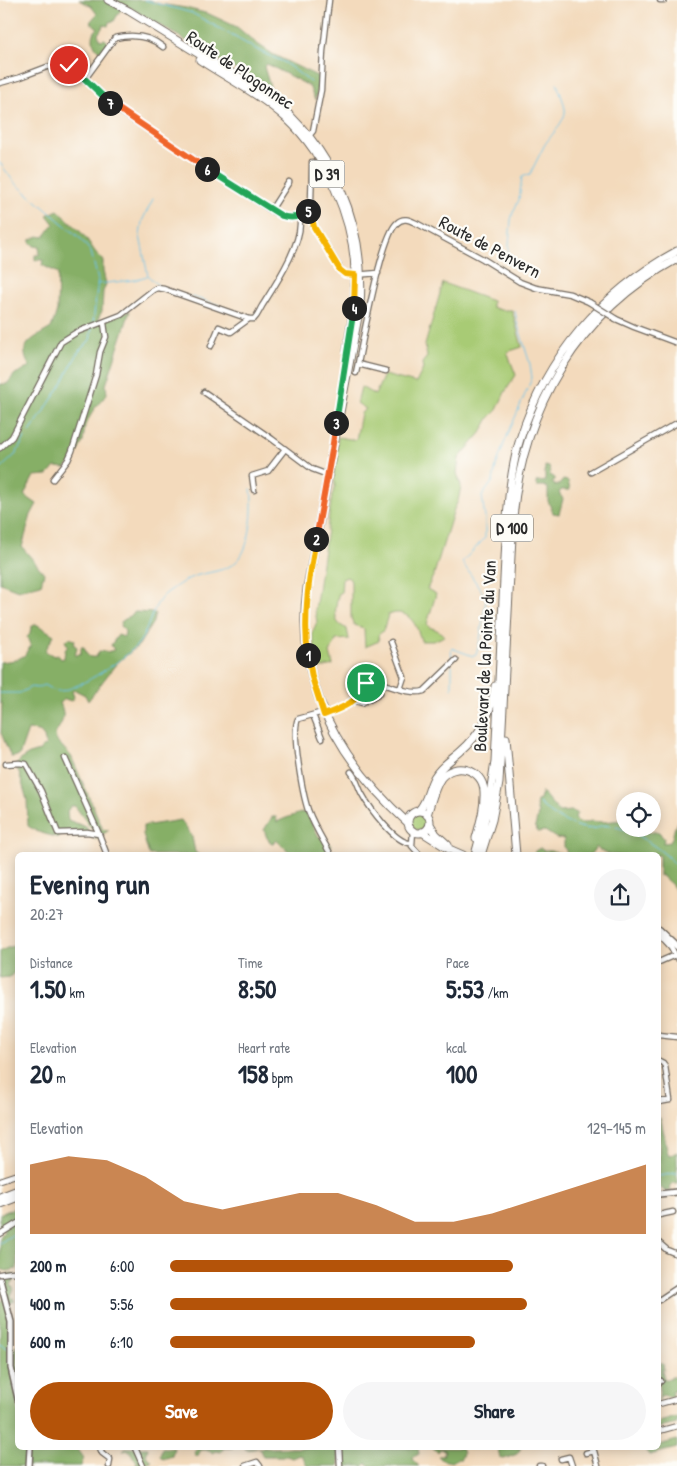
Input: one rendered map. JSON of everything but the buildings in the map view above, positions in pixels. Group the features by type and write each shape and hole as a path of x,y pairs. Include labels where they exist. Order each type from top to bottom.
{"main road":[{"name":"Route de Plogonnec","path":"108,0 266,102 290,122 307,137 342,206 358,275 358,316 308,580 305,611 306,638 310,669 324,713 348,755 387,802"},
{"name":"Boulevard de la Pointe du Van","path":"474,852 485,821 494,775 507,518 510,486 520,439 538,393 559,358 578,332 596,311 630,281 677,251"},
{"name":"Boulevard de la Pointe du Van","path":"482,852 492,820 500,766 514,505 524,453 538,412 559,371 581,339 617,300 646,278 677,259"},
{"name":"D 100","path":"511,553 511,626 506,739 516,852"},
{"name":"D 100","path":"415,812 424,804 436,774 473,740 484,724 491,706 496,677 500,669"},
{"name":"D 100","path":"428,815 436,786 444,775 458,769 475,773 482,783 484,797 474,852"},
{"name":"D 39","path":"387,802 399,810 415,812"},
{"name":"D 39","path":"387,802 408,823"},
{"path":"456,852 417,832 408,823 408,818 415,812 428,815 430,824 436,834 457,852"},
{"path":"417,832 427,829 430,824"},
{"path":"661,931 677,946"},
{"path":"0,1198 15,1191"},
{"path":"0,1204 15,1198"}],"street":[{"path":"307,137 313,131 320,90 329,0"},
{"name":"Route de Plogonnec","path":"85,79 115,38 145,36 163,47"},
{"path":"60,56 69,64 68,68"},
{"path":"0,82 16,79 47,67 58,66 68,68 85,79 117,109 271,210 288,218 299,216 308,211 311,201 312,162"},
{"path":"271,210 289,182"},
{"path":"308,211 311,214 314,227 340,270 345,274 378,274 356,372"},
{"path":"0,448 12,437 61,342 77,332 104,323 127,311 153,290 158,288 164,289 249,319 254,319 290,259 300,228 299,216"},
{"name":"Route de Penvern","path":"378,274 390,231 396,223 406,219 520,282 536,288 575,296 589,302 616,319 677,343"},
{"path":"211,346 219,327 231,332 249,319"},
{"path":"53,480 68,460 72,450 96,376 100,352 106,336 104,323"},
{"path":"358,364 386,372"},
{"path":"204,392 312,469 328,475"},
{"path":"591,472 677,423"},
{"path":"254,490 252,476 268,471 285,448"},
{"path":"390,642 404,677 400,689"},
{"path":"330,852 308,809 302,786 295,729 297,721 301,718 324,713 355,701 367,680 380,681 400,689 415,692 424,691 456,660"},
{"path":"355,701 359,703 364,702 380,693"},
{"path":"313,715 322,738"},
{"path":"65,758 106,852"},
{"path":"6,764 26,764 41,791 58,833 87,832 99,834"},
{"path":"352,772 363,796 381,820 400,840 418,852"},
{"path":"411,846 417,832"},
{"path":"661,936 676,956 661,961"},
{"path":"661,1035 677,1037"},
{"path":"661,1062 665,1066 670,1100"},
{"path":"661,1102 677,1099"},
{"path":"0,1180 15,1175"},
{"path":"661,1193 677,1192"},
{"path":"661,1215 673,1212"},
{"path":"1,1232 15,1225"},
{"path":"661,1246 677,1254"},
{"path":"0,1274 15,1272"},
{"path":"0,1280 11,1322 11,1368 15,1386"},
{"path":"661,1299 677,1288"},
{"path":"661,1403 677,1399"},
{"path":"661,1430 677,1426"},
{"path":"29,1466 30,1450"},
{"path":"101,1450 110,1459 109,1466"},
{"path":"136,1450 143,1466"},
{"path":"339,1450 340,1466"},
{"path":"586,1453 594,1451 598,1466"},
{"path":"561,1459 570,1457 572,1466"},
{"path":"245,1466 257,1462 260,1466"}],"green space":[{"path":"79,0 150,0 159,4 209,14 237,27 274,55 319,77 315,100 309,86 267,64 264,67 272,93 124,4 114,21 109,22 108,26 104,25 98,34 100,40 105,39 108,42 102,52 96,48 93,41 95,31 98,28 90,22 97,14 91,6"},
{"path":"58,210 83,234 103,259 106,284 103,292 102,311 97,321 130,311 106,385 107,394 95,408 85,425 83,442 72,462 66,468 55,467 48,475 34,476 24,495 37,504 31,515 22,547 44,573 41,584 18,590 0,583 0,384 7,384 15,374 30,367 26,359 26,347 33,339 51,328 57,311 58,273 42,265 43,260 35,260 35,255 39,255 40,247 34,246 29,241 38,236 44,237 54,224 47,215"},
{"path":"443,283 492,301 492,307 500,310 512,310 522,347 507,352 516,375 505,392 497,410 489,418 481,433 459,458 457,473 461,486 458,501 434,574 427,589 436,594 427,624 445,636 433,641 421,641 411,619 401,613 395,613 388,615 383,631 378,635 379,641 365,647 364,629 354,625 351,618 351,582 347,577 342,579 341,593 339,593 336,605 336,614 339,624 347,629 349,639 336,640 330,653 333,665 318,669 312,633 317,622 315,610 335,486 334,474 338,437 356,440 361,413 366,409 357,403 361,387 375,395 384,375 416,383 423,369 422,363 427,357 425,345"},
{"path":"545,466 549,467 551,472 549,474 555,478 552,482 554,485 559,485 563,480 568,481 570,490 561,490 559,493 563,499 559,514 553,513 548,501 548,488 537,486 536,483 537,481 545,482"},
{"path":"135,612 155,613 153,622 139,645 116,664 88,701 85,695 75,690 72,691 74,697 71,701 65,699 60,703 63,719 55,733 56,740 71,756 102,827 101,829 109,830 95,840 96,835 75,806 71,806 67,811 68,820 86,827 91,835 80,837 64,832 59,838 38,832 28,826 27,800 19,772 15,766 26,756 40,751 42,747 46,746 44,737 39,731 28,730 19,756 11,757 1,733 0,662 16,660 25,655 31,647 27,637 30,634 31,627 36,624 54,635 45,651 54,656 58,655 61,659 64,658 65,650 68,646 65,641 69,638 75,640 74,645 77,647 75,656 81,653 81,647 84,647 88,655 96,657 99,651 107,652 114,650 111,645 118,635 124,637 125,631 120,626 121,622"},
{"path":"542,792 559,812 572,811 577,813 575,817 578,822 616,821 616,837 661,837 661,835 664,839 663,843 670,842 677,822 677,894 672,885 661,875 661,852 603,852 596,847 592,852 566,852 564,839 556,838 545,831 538,832 535,827 538,814 537,801 540,800"},
{"path":"303,812 307,814 319,837 324,838 331,845 332,851 337,852 290,852 276,840 272,844 264,830 272,817 276,817 277,822"},
{"path":"419,814 425,816 427,822 425,828 419,830 413,828 411,822 413,816"},
{"path":"181,820 192,837 195,852 148,852 143,835 143,826"},
{"path":"540,848 544,851 554,852 535,852"},
{"path":"15,945 15,971 10,977 0,978 0,951"},
{"path":"661,1120 668,1154 671,1155 677,1152 677,1183 673,1183 670,1187 671,1190 666,1191 661,1188"},
{"path":"15,1208 15,1269 7,1271 0,1269 0,1237 5,1230 0,1229 0,1214"},
{"path":"10,1273 15,1276 11,1285 14,1289 11,1296 15,1301 10,1303 10,1307 7,1307 11,1349 15,1350 15,1450 78,1450 84,1458 81,1466 0,1466 0,1302 4,1300 2,1279"},
{"path":"661,1363 663,1364 664,1379 677,1377 677,1390 672,1392 673,1397 661,1396"},
{"path":"677,1417 677,1424 661,1428 661,1421"},
{"path":"677,1440 677,1448 649,1455 646,1451 661,1450 661,1444"},
{"path":"129,1450 148,1450 146,1456 152,1461 149,1463 142,1462 143,1466 136,1466 137,1461"},
{"path":"162,1450 174,1450 172,1456 163,1459 160,1456"},
{"path":"196,1450 201,1450 197,1457 194,1452"},
{"path":"209,1450 222,1450 221,1452 216,1451 213,1453"},
{"path":"260,1450 338,1450 339,1466 307,1466 302,1456 299,1455 292,1458 287,1456 263,1456"},
{"path":"345,1450 418,1450 419,1454 411,1458 419,1466 370,1466 367,1463 364,1466 345,1466"},
{"path":"445,1450 462,1450 463,1453 461,1459 452,1462 442,1460 438,1456 443,1456"},
{"path":"498,1450 520,1450 517,1454 504,1459 500,1458"}],"waterway":[{"path":"145,0 192,13 263,53 284,62 310,82"},
{"path":"509,265 511,220 519,200 522,177 530,174 544,146 561,123 565,113 557,83"},
{"path":"0,163 14,182 81,239 91,252 98,280 93,324"},
{"path":"153,199 142,221 140,236 148,276 159,286"},
{"path":"97,284 134,280 147,276"},
{"path":"189,296 219,305"},
{"path":"452,660 451,648 473,656 476,655 486,600 462,562 485,538 482,496 493,481 505,441 532,378 530,364 515,311"},
{"path":"0,469 16,454 25,437 60,387 79,351 90,340 92,327"},
{"path":"0,693 20,693 31,687 37,688 44,685 57,691 69,689 91,679 124,657 142,638 162,597 190,578 229,567 239,559 251,526 251,489"},
{"path":"452,666 452,688"},
{"path":"539,803 558,818 582,828 590,829 610,826 623,829 657,848 677,866"},
{"path":"661,1176 677,1173"},
{"path":"0,1243 15,1233"},
{"path":"0,1344 10,1349"}],"route":[{"path":"69,65 68,68 85,79 117,109 274,212 288,218 294,218 302,216 308,211 311,214 314,227 340,270 348,275 355,275 352,321 332,450 308,580 305,625 310,669 324,715 355,701 366,683"}]}
